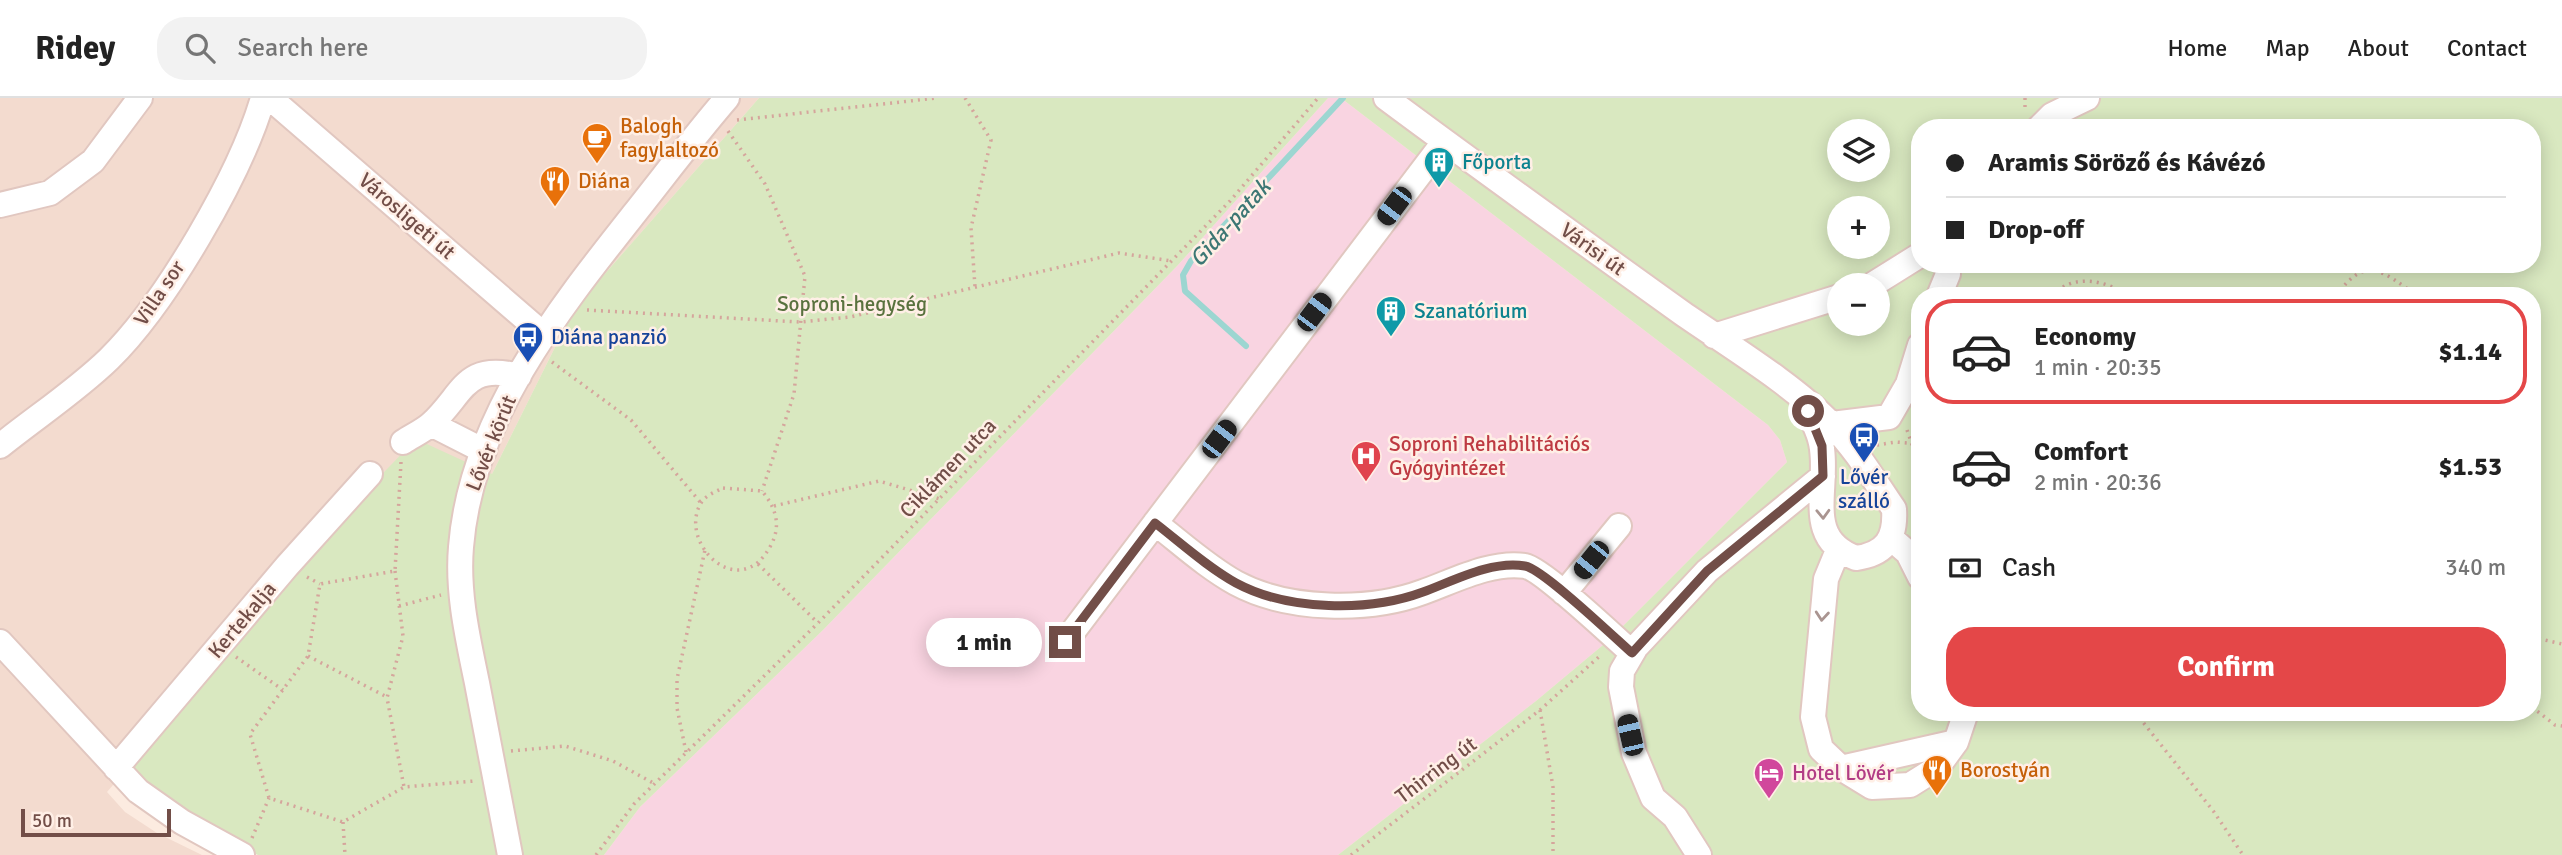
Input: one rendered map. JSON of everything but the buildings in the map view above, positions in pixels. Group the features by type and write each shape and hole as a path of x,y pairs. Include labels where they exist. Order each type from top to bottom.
{"street":[{"path":"0,205 50,193 93,161 140,98"},
{"name":"Villa sor","path":"0,446 108,360 147,316 207,220 255,127 263,98"},
{"name":"Városligeti út","path":"270,98 549,342"},
{"name":"Várisi út","path":"1386,98 1801,398 1832,424 1850,445 1894,509 1895,526 1892,539"},
{"path":"2048,119 2087,98"},
{"name":"Lővér körút","path":"510,855 462,607 461,548 469,497 484,451 519,376 549,342 574,289 734,110"},
{"path":"1065,642 1444,142"},
{"path":"1890,274 1911,261"},
{"path":"1714,336 1827,301"},
{"path":"403,442 431,424 453,395 478,376 495,370 519,376"},
{"path":"1832,424 1885,419 1910,395"},
{"path":"1801,398 1822,446 1824,531 1838,550 1856,558 1881,552 1892,539 1911,559"},
{"path":"431,424 484,451"},
{"name":"Kertekalja","path":"117,768 370,474"},
{"path":"1699,855 1675,817 1653,798 1634,753 1621,687 1622,671 1632,653 1707,571 1823,476"},
{"path":"1155,523 1238,584 1304,602 1358,607 1418,594 1494,567 1527,566 1564,593 1632,653"},
{"path":"1564,593 1619,526"},
{"path":"1838,550 1826,579 1813,717 1821,749 1841,768 1872,787 1910,785 1937,768 1956,742 1963,721"},
{"path":"0,642 117,768 160,808 246,849"}],"path":[{"path":"734,110 937,98"},
{"path":"965,98 991,141 971,228 975,287"},
{"name":"Ciklámen utca","path":"596,855 634,804 654,783 818,623 1172,261 1230,201 1318,98"},
{"path":"717,138 726,128 765,184 805,276 794,394 762,491"},
{"path":"575,309 800,322 850,317 1119,253 1172,261"},
{"path":"2343,287 2352,275 2358,273"},
{"path":"2383,273 2404,287"},
{"path":"2066,287 2094,279 2115,287"},
{"path":"545,372 551,361 549,342"},
{"path":"551,361 631,420 701,503"},
{"path":"403,442 395,571 403,636 387,698 404,787"},
{"path":"1850,445 1910,442"},
{"path":"774,506 879,481 940,499"},
{"path":"723,488 762,491 774,506 775,537 758,564 747,570 726,569 713,562 705,550 697,525 701,503 708,495 723,488"},
{"path":"686,752 677,708 677,679 705,550"},
{"path":"758,564 818,623"},
{"path":"246,849 269,798 250,734 308,656 320,584 395,571"},
{"path":"399,606 442,594"},
{"path":"2541,639 2562,644"},
{"path":"220,646 283,690"},
{"path":"308,656 387,698"},
{"name":"Thirring út","path":"1351,855 1540,710 1553,787 1553,855"},
{"path":"2541,715 2555,725 2562,726"},
{"path":"2142,721 2214,812 2243,855"},
{"path":"269,798 344,822 404,787 472,783 491,759 506,751 565,746 613,761 654,783"},
{"path":"344,822 345,855"}],"shaded area":[{"path":"0,98 759,98 574,309 492,474 360,497 107,792 125,812 157,833 202,855 0,855"},
{"name":"Soproni Rehabilitációs Gyógyintézet","path":"1328,98 1341,98 1768,425 1780,440 1787,462 1609,640 1536,701 1338,855 604,855 640,807 823,630 1178,265"}],"green space":[{"name":"Soproni-hegység","path":"759,98 1328,98 1178,265 823,630 640,807 604,855 258,855 222,836 125,772 360,497 416,439 492,474 574,309"},
{"path":"1341,98 2562,98 2562,855 1338,855 1536,701 1609,640 1787,462 1780,440 1768,425"}],"waterway":[{"name":"Gida-patak","path":"1246,346 1185,291 1183,275 1191,261 1343,98"}],"place":[{"name":"Balogh fagylaltozó","path":"597,165"},
{"name":"Főporta","path":"1439,189"},
{"name":"Diána","path":"555,208"},
{"name":"Szanatórium","path":"1391,338"},
{"name":"Diána panzió","path":"528,364"},
{"name":"Lővér szálló","path":"1864,464"},
{"name":"Soproni Rehabilitációs Gyógyintézet","path":"1366,483"},
{"name":"Borostyán","path":"1937,797"},
{"name":"Hotel Lövér","path":"1769,800"}],"route":[{"path":"1065,642 1155,523 1238,584 1304,602 1358,607 1418,594 1494,567 1527,566 1564,593 1632,653 1707,571 1823,476 1822,446 1808,411"}]}
